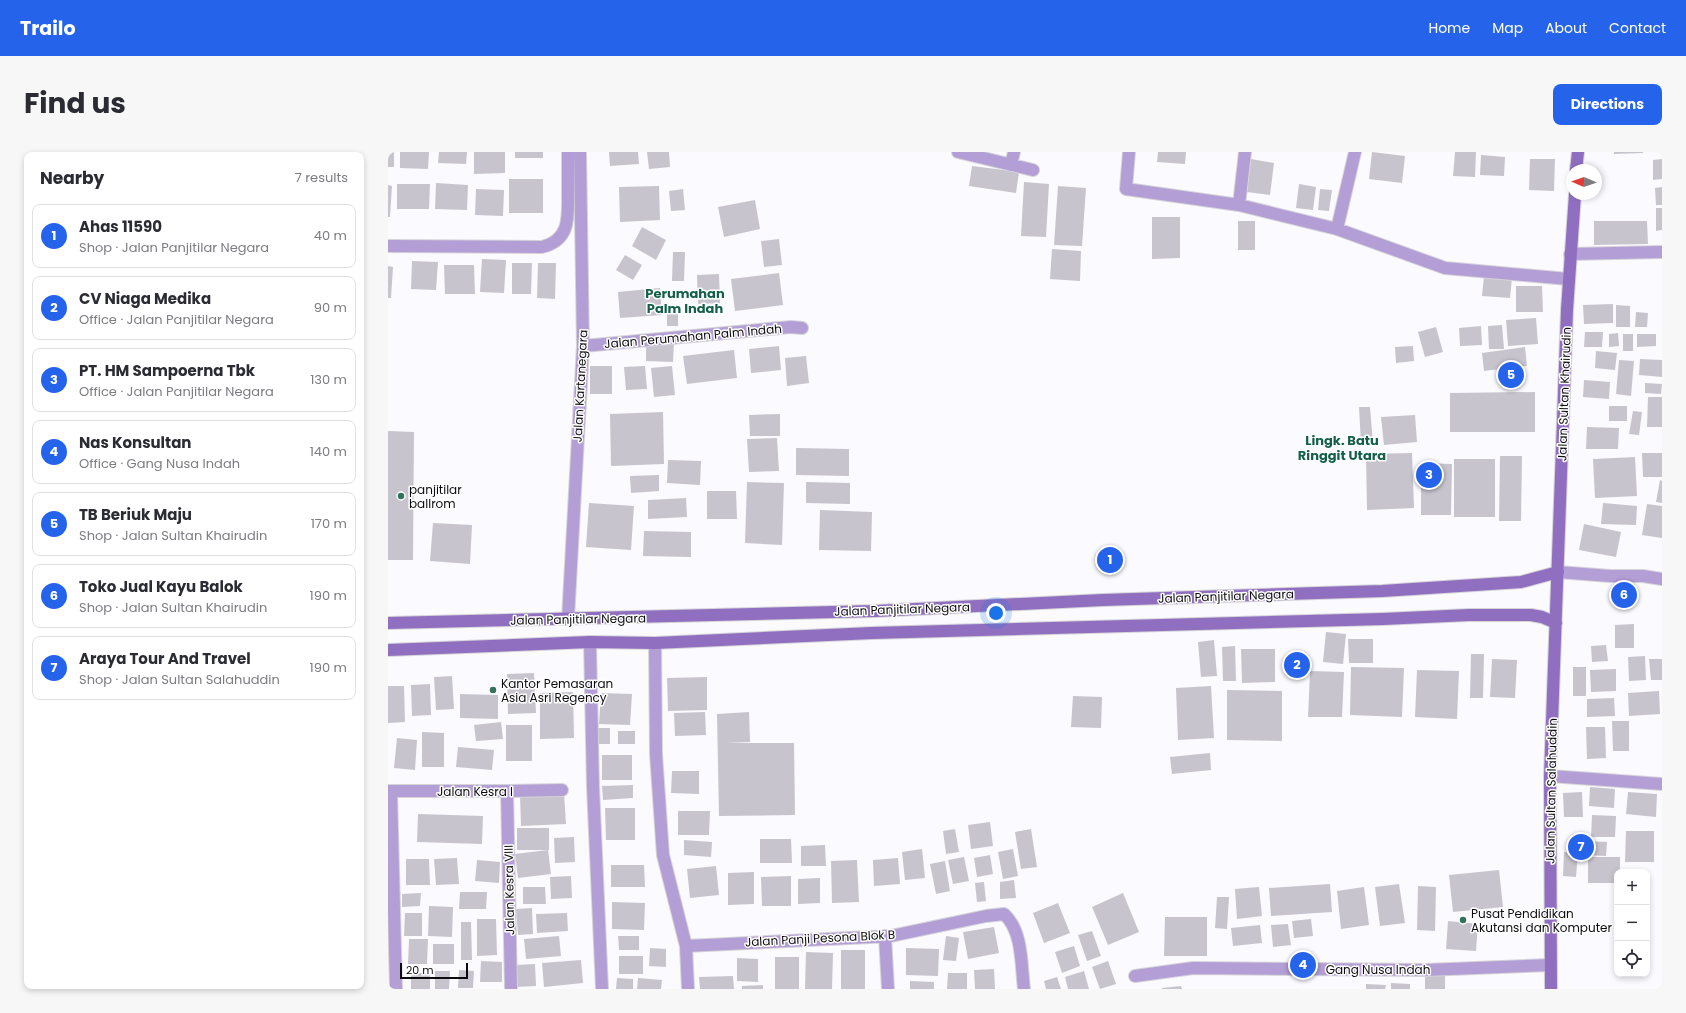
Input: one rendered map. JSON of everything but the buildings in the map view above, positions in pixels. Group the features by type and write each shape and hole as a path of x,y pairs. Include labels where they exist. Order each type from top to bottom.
{"main road":[{"path":"1577,164 1578,152"},
{"name":"Jalan Sultan Khairudin","path":"1557,594 1568,279 1574,200"},
{"name":"Jalan Panjitilar Negara","path":"388,624 875,611 1102,600 1382,591 1521,582 1558,572"},
{"name":"Jalan Sultan Salahuddin","path":"1551,989 1550,776 1557,594"},
{"path":"388,650 590,642 655,643 872,633 1383,619 1469,615 1531,615 1542,617 1556,623"}],"street":[{"path":"388,246 542,247 552,244 561,236 568,221 568,152"},
{"name":"Jalan Kartanegara","path":"568,619 583,346 580,152"},
{"path":"958,152 1033,170"},
{"path":"1011,165 1014,152"},
{"path":"1129,152 1126,188 1239,205 1337,229 1445,268 1568,279"},
{"path":"1239,205 1244,152"},
{"path":"1337,229 1355,152"},
{"path":"1570,254 1662,252"},
{"name":"Jalan Perumahan Palm Indah","path":"583,346 791,327 802,328"},
{"path":"1558,572 1616,576 1643,576 1662,579"},
{"path":"590,642 593,787 602,989"},
{"path":"655,643 656,754 663,855 686,946 688,989"},
{"path":"1550,776 1662,784"},
{"name":"Jalan Kesra I","path":"389,791 562,790"},
{"path":"389,791 396,989"},
{"name":"Jalan Kesra VIII","path":"507,791 511,989"},
{"name":"Jalan Panji Pesona Blok B","path":"686,946 885,936 1004,914 1016,930 1024,989"},
{"path":"885,936 888,989"},
{"name":"Gang Nusa Indah","path":"1135,976 1193,968 1424,970 1550,965"}],"place":[{"name":"TB Beriuk Maju","path":"1511,375"},
{"name":"PT. HM Sampoerna Tbk","path":"1429,475"},
{"name":"panjitilar ballrom","path":"401,496"},
{"name":"Ahas 11590","path":"1110,560"},
{"name":"Toko Jual Kayu Balok","path":"1624,595"},
{"name":"CV Niaga Medika","path":"1297,665"},
{"name":"Kantor Pemasaran Asia Asri Regency","path":"493,690"},
{"name":"Araya Tour And Travel","path":"1581,847"},
{"name":"Pusat Pendidikan Akutansi dan Komputer","path":"1463,920"},
{"name":"Nas Konsultan","path":"1303,965"}],"district":[{"name":"Perumahan Palm Indah","path":"685,300"},
{"name":"Lingk. Batu Ringgit Utara","path":"1342,448"}]}
